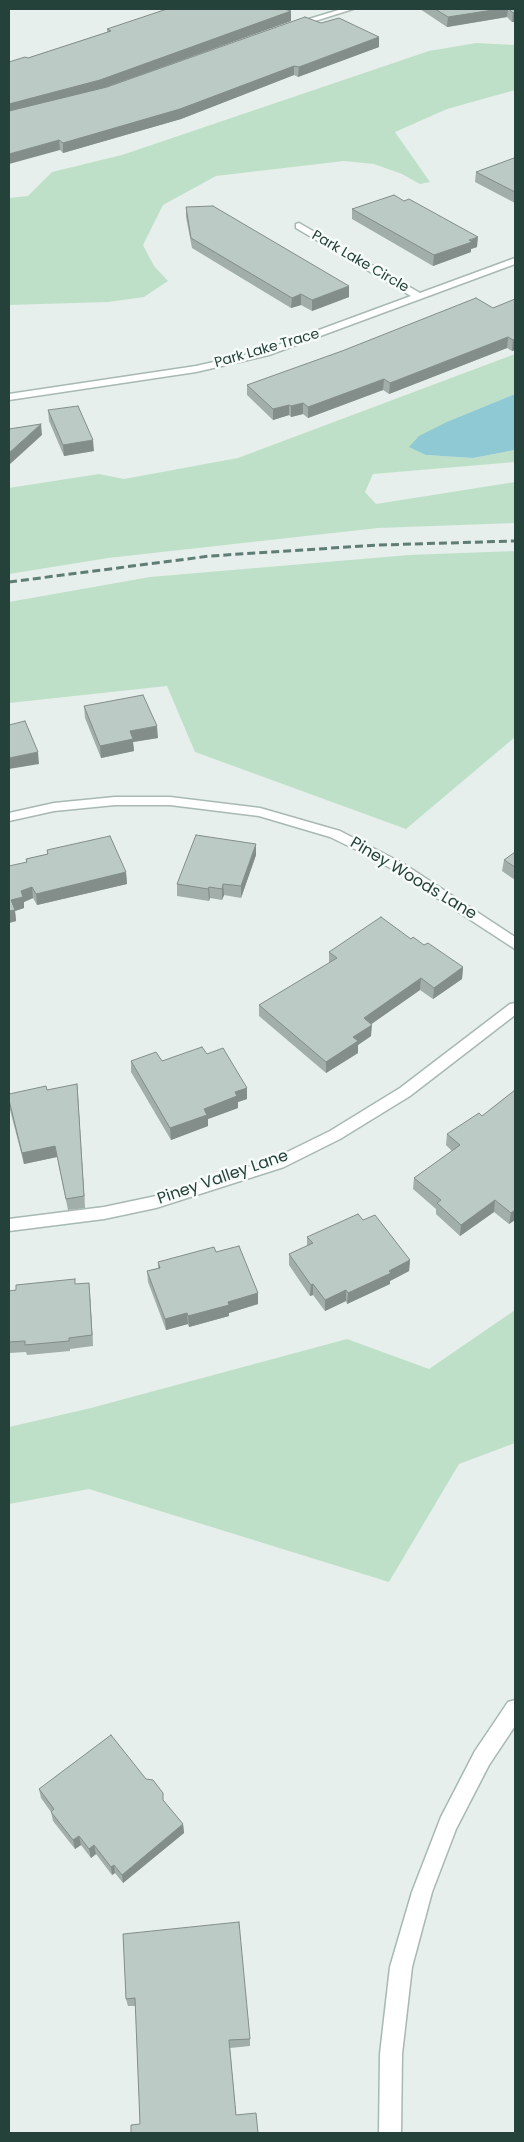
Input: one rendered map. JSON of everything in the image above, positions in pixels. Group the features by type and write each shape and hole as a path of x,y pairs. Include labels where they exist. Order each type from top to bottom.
{"street":[{"path":"283,28 315,15 349,9"},
{"name":"Park Lake Circle","path":"299,226 420,297"},
{"name":"Park Lake Trace","path":"9,397 164,374 234,360 294,344 515,261"},
{"name":"Piney Woods Lane","path":"9,817 54,807 115,801 170,800 260,812 335,834 366,849 399,867 515,944"},
{"name":"Piney Valley Lane","path":"9,1225 104,1213 156,1202 278,1163 335,1135 404,1092 515,1008"},
{"path":"390,2133 391,2054 401,1967 422,1892 448,1824 482,1758 515,1709"}],"green space":[{"path":"476,43 515,45 515,90 447,109 395,132 430,182 420,184 402,174 374,164 344,161 216,176 163,205 143,245 154,266 168,281 144,297 108,302 9,305 9,198 28,196 52,172 122,155 429,51"},
{"path":"515,354 515,394 449,421 426,455 473,458 515,450 515,462 373,474 365,492 376,504 515,482 515,523 378,528 108,558 9,574 9,488 99,474 124,479 238,458"},
{"path":"515,551 515,737 406,829 195,752 167,686 9,703 9,602 150,577 409,555"},
{"path":"515,1310 515,1443 459,1464 389,1582 89,1489 9,1504 9,1427 91,1408 347,1339 429,1369"}],"water":[{"path":"515,394 515,450 473,458 426,455 409,447 419,436 449,421"}],"building":[{"path":"167,9 284,9 291,11 100,80 9,104 9,62 25,57 28,58 111,31 107,29"},
{"path":"435,9 499,9 448,17"},
{"path":"305,17 321,23 339,18 379,37 299,67 294,66 180,109 63,143 59,140 9,154 9,111 107,87"},
{"path":"515,158 515,192 476,172"},
{"path":"394,195 404,201 409,199 478,237 469,240 472,242 434,255 352,209"},
{"path":"213,206 349,286 312,300 301,294 292,298 191,238 186,207"},
{"path":"476,298 493,308 515,299 515,339 513,340 508,337 390,383 384,379 308,407 303,403 273,409 247,385 342,351"},
{"path":"78,406 93,440 63,445 48,410"},
{"path":"41,424 9,453 9,429"},
{"path":"143,695 157,726 130,731 133,739 100,746 84,706"},
{"path":"25,721 38,752 9,758 9,725"},
{"path":"196,835 256,844 241,886 223,884 222,889 209,887 208,889 177,884"},
{"path":"110,836 126,872 36,894 32,887 21,891 23,897 11,900 15,910 9,911 9,866 27,862 26,859 48,854 47,850"},
{"path":"515,852 515,867 504,860"},
{"path":"381,917 411,939 413,937 424,945 428,943 463,967 434,988 421,978 364,1018 372,1025 353,1037 358,1041 326,1062 259,1005 337,958 329,952"},
{"path":"202,1047 207,1054 223,1048 247,1088 235,1092 237,1096 204,1109 207,1115 170,1128 131,1061 156,1052 162,1061"},
{"path":"77,1084 84,1196 66,1199 55,1146 22,1153 9,1094 46,1086 47,1090"},
{"path":"515,1090 515,1210 511,1213 495,1200 461,1225 437,1203 441,1200 414,1178 460,1145 447,1134 479,1113 482,1116"},
{"path":"358,1214 363,1220 375,1215 410,1260 389,1271 391,1273 348,1293 346,1290 325,1300 313,1284 311,1285 289,1254 313,1243 307,1237"},
{"path":"239,1246 258,1293 228,1302 229,1305 188,1316 187,1313 165,1319 147,1271 160,1268 158,1262 214,1247 216,1252"},
{"path":"75,1279 75,1284 89,1283 92,1335 69,1338 69,1341 25,1345 25,1341 9,1342 9,1291 16,1290 16,1285"},
{"path":"111,1735 146,1779 153,1780 163,1793 163,1800 183,1824 122,1875 114,1865 111,1867 94,1845 89,1849 79,1836 73,1840 51,1812 54,1809 39,1789"},
{"path":"239,1922 250,2039 229,2040 236,2115 256,2113 258,2133 131,2133 131,2125 140,2124 135,1998 126,1999 123,1934"}],"railway":[{"path":"9,582 210,556 379,545 515,541"}]}
